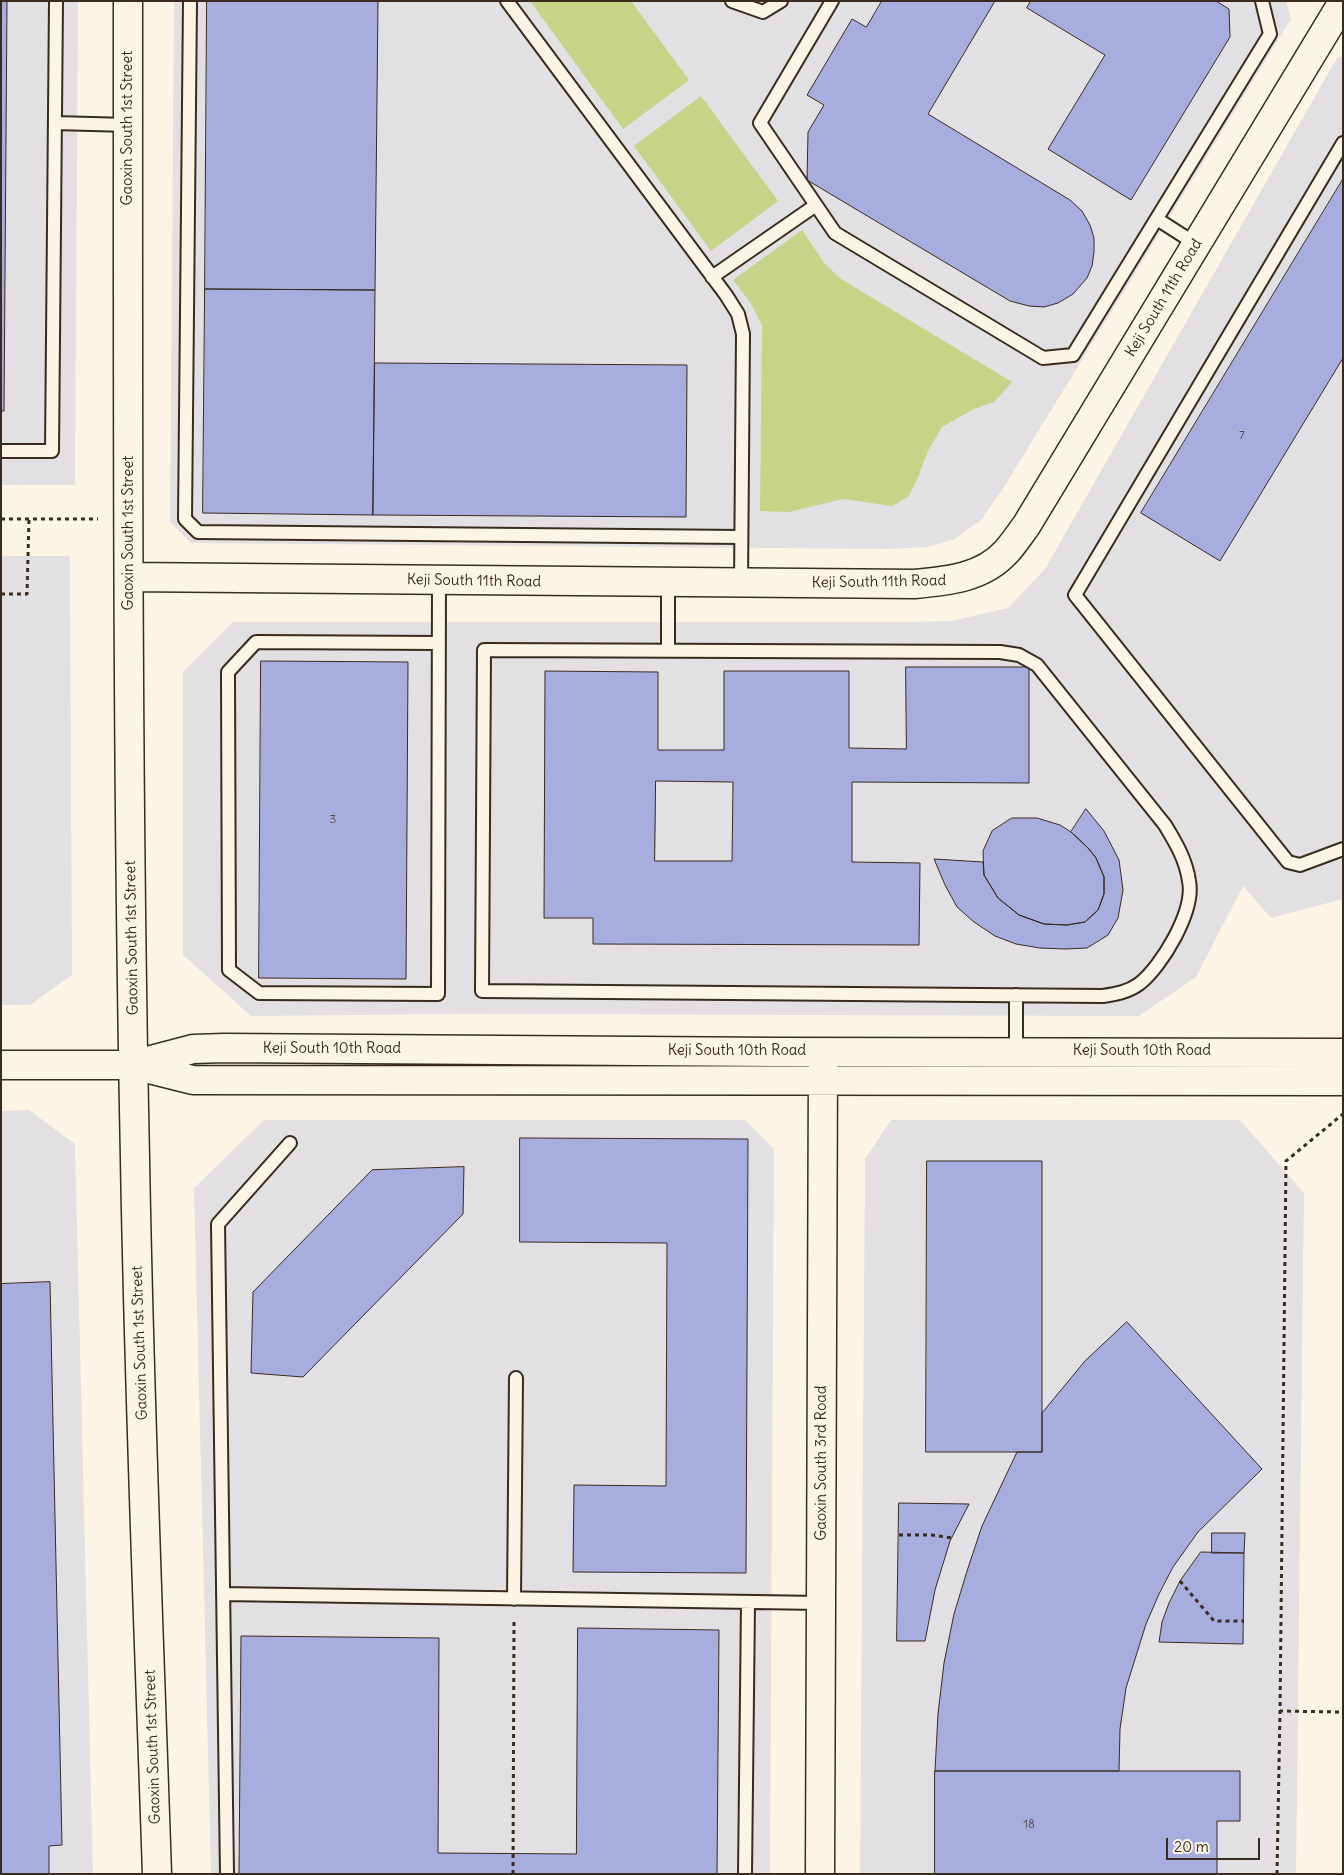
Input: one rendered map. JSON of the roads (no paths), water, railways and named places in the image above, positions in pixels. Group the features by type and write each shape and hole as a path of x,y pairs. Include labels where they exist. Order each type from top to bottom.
{"street":[{"name":"Gaoxin South 1st Street","path":"128,1 128,519 133,1065 157,1874"},
{"name":"Keji South 11th Road","path":"129,578 914,584 950,581 981,572 1006,552 1026,526 1343,2"},
{"name":"Keji South 10th Road","path":"133,1065 193,1049 224,1048 1343,1053"},
{"name":"Gaoxin South 3rd Road","path":"820,1874 823,1052"},
{"name":"Keji South 10th Road","path":"1,1065 133,1065 193,1080 1343,1081"}],"lane":[{"path":"1,451 52,451 56,1"},
{"path":"190,1 185,519 198,532 741,537"},
{"path":"507,1 738,314 743,334 741,584"},
{"path":"732,1 763,12 781,1"},
{"path":"832,1 760,122 835,233 1042,358 1073,355 1270,34 1262,1"},
{"path":"55,123 128,124"},
{"path":"1343,143 1075,595 1288,862 1300,865 1343,849"},
{"path":"712,277 816,205"},
{"path":"1156,218 1196,244"},
{"path":"439,580 439,643 438,994 259,993 229,970 228,672 256,642 439,643"},
{"path":"668,583 668,650"},
{"path":"484,650 668,650 1000,652 1019,655 1037,666 1165,825 1181,851 1190,882 1189,903 1181,927 1156,965 1139,984 1121,993 1103,996 482,992 484,650"},
{"path":"1016,995 1016,1051"},
{"path":"227,1874 218,1224 290,1143"},
{"path":"514,1599 516,1378"},
{"path":"223,1594 821,1603"},
{"path":"745,1874 748,1602"}]}
